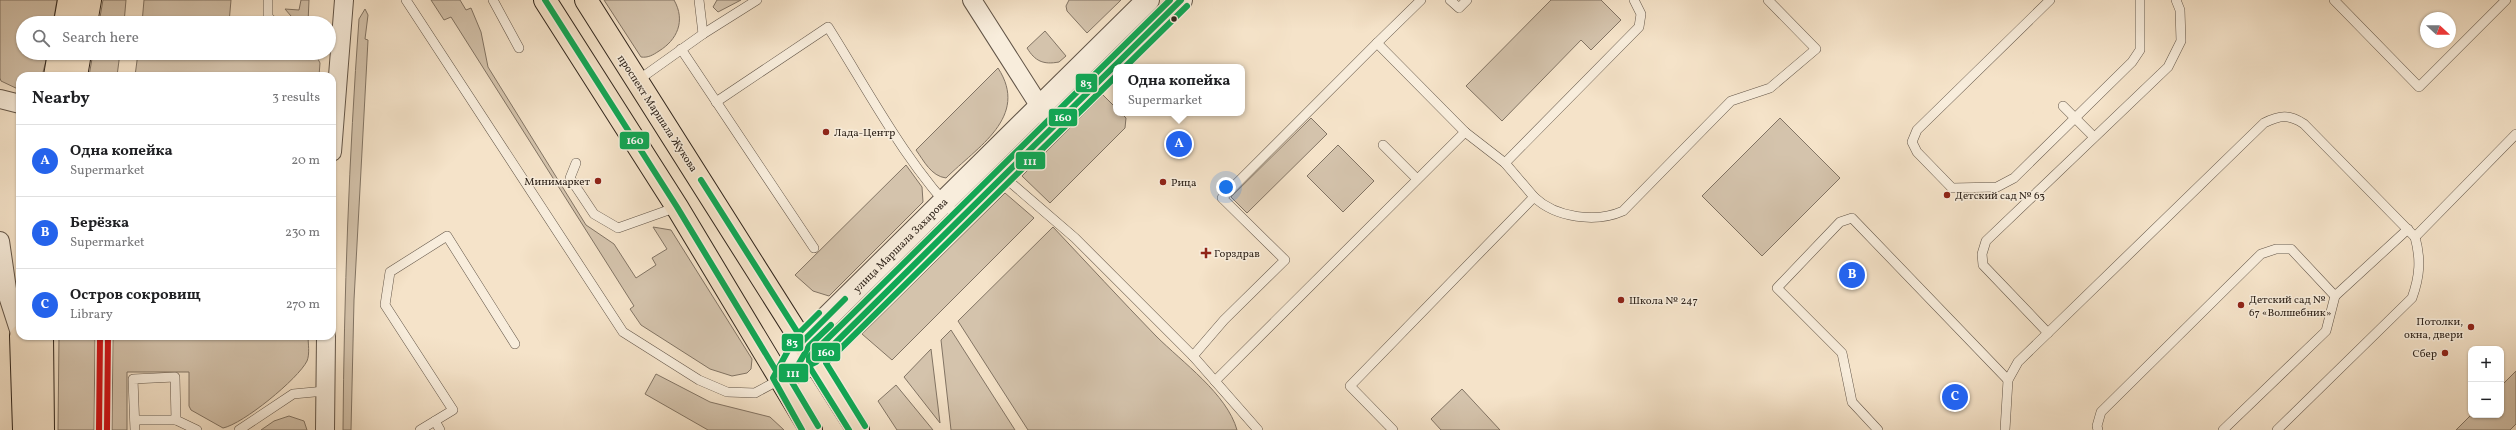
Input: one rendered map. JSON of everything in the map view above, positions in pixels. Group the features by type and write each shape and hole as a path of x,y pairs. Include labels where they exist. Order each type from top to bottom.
{"main road":[{"path":"66,16 69,0"},
{"path":"87,16 90,0"},
{"path":"545,0 677,207 811,430"},
{"name":"проспект Маршала Жукова","path":"586,0 858,430"},
{"path":"56,72 58,60"},
{"path":"77,72 79,60"},
{"path":"24,430 25,340"},
{"path":"26,340 43,430"}],"street":[{"path":"336,36 344,0"},
{"path":"972,0 1053,127"},
{"name":"улица Маршала Захарова","path":"781,379 803,341 1148,0"},
{"path":"1116,64 1181,0"},
{"path":"333,72 334,60"},
{"path":"781,379 816,362 1113,67"},
{"path":"0,98 16,103"},
{"path":"0,241 8,296 16,315"},
{"path":"325,430 326,340"}],"lane":[{"path":"268,0 268,16"},
{"path":"406,0 623,332 699,380 727,392 755,393 781,379"},
{"path":"493,0 519,48"},
{"path":"700,0 703,34"},
{"path":"637,81 703,34 757,0"},
{"path":"1193,356 1224,320 1285,260 1222,198 1420,0"},
{"path":"1450,0 1459,8 1467,0"},
{"path":"1505,163 1639,27 1641,14 1634,0"},
{"path":"1377,43 1465,132 1505,163 1534,197 1553,212 1568,215 1598,216 1618,213 1623,210 1731,101 1770,88 1816,49 1768,0"},
{"path":"2050,0 1917,130 1912,142 1917,152 1952,188 1997,187 2014,178 2132,62 2140,50 2140,0"},
{"path":"2048,333 1983,265 1982,254 1986,241 2168,67 2181,41 2180,10 2176,0"},
{"path":"2334,0 2419,87 2506,0"},
{"path":"716,102 828,27 907,152 943,202 960,219"},
{"path":"681,49 814,248"},
{"path":"2063,106 2094,137"},
{"path":"2005,430 2008,380 2018,362 2264,123 2277,116 2292,116 2304,124 2416,237 2420,256 2419,279 2412,298 2277,430"},
{"path":"1215,381 1465,132"},
{"path":"2416,237 2516,134"},
{"path":"1383,145 1418,179"},
{"path":"576,163 570,178 594,214 618,228 677,207"},
{"path":"1004,176 1075,238 1193,356 1254,429"},
{"path":"1393,430 1350,386 1534,197"},
{"path":"1878,430 1852,402 1842,354 1777,288 1840,222 1852,218 2008,380"},
{"path":"2223,430 2326,331 2335,296 2408,229"},
{"path":"420,430 453,410 385,305 390,272 447,236 515,344"},
{"path":"2098,430 2097,426 2101,412 2261,254 2276,249 2291,249 2335,296"},
{"path":"135,430 133,379 175,377 176,420"},
{"path":"239,430 293,394 325,391"},
{"path":"135,420 176,420 197,430"},
{"path":"435,421 440,430"}],"shaded area":[{"path":"0,0 57,0 54,16 16,16 16,60 46,60 43,72 16,72 16,88 1,81"},
{"path":"103,0 126,0 125,16 100,16"},
{"path":"144,0 231,0 230,16 143,16"},
{"path":"301,0 309,0 308,16 291,16 285,9 299,10"},
{"path":"431,0 460,0 466,10 471,8 481,32 488,67 586,225 614,244 636,278 656,265 652,258 667,249 653,227 671,230 752,359 751,369 747,373 732,376 710,369 641,325 630,309 634,306 451,17 444,20"},
{"path":"604,0 674,0 678,8 679,15 678,29 675,36 665,47 657,52 650,56 641,57"},
{"path":"717,0 741,0 718,12 713,7"},
{"path":"1069,0 1121,0 1087,33 1067,11 1066,6"},
{"path":"1551,0 1601,0 1621,20 1591,50 1581,40 1502,121 1466,86"},
{"path":"365,9 368,15 365,39 368,40 354,300 351,430 343,430 346,278 352,122 359,19"},
{"path":"1045,31 1066,56 1059,62 1048,63 1040,61 1033,56 1027,48"},
{"path":"92,60 119,60 118,72 90,72"},
{"path":"137,60 318,60 320,63 319,72 136,72"},
{"path":"998,68 1006,86 1008,102 1004,116 996,130 985,142 946,178 941,177 928,167 916,150"},
{"path":"1103,95 1113,105 1113,116 1124,116 1126,118 1125,128 1050,203 1022,176"},
{"path":"1311,118 1327,134 1247,213 1231,197"},
{"path":"1780,118 1840,178 1762,256 1702,196"},
{"path":"1338,145 1374,181 1343,212 1307,176"},
{"path":"906,165 922,187 923,202 829,296 813,291 795,275"},
{"path":"1005,193 1034,218 892,360 862,334"},
{"path":"1053,227 1156,336 1214,391 1232,417 1237,430 1028,430 958,321"},
{"path":"951,330 1015,430 951,430 941,340"},
{"path":"59,340 95,340 94,430 58,430"},
{"path":"113,340 308,340 307,361 302,369 282,389 256,410 232,425 223,428 191,410 189,406 189,372 127,372 127,430 112,430"},
{"path":"931,349 940,423 904,377"},
{"path":"2516,371 2516,424 2510,430 2456,430 2468,418 2504,418 2504,383"},
{"path":"656,374 710,402 770,417 784,430 708,430 645,394"},
{"path":"896,385 933,430 897,430 878,401"},
{"path":"1462,389 1500,430 1441,430 1431,419"},
{"path":"289,416 304,421 307,430 261,430 274,421"}],"transit line":[{"name":"160","path":"545,0 677,207 781,379 816,362 1113,67"},
{"name":"83","path":"849,430 809,366 809,357 1170,0"},
{"name":"160","path":"1116,64 1181,0"},
{"name":"111","path":"1128,64 1187,6"},
{"name":"111","path":"865,426 826,363 1113,79"},
{"name":"160","path":"701,180 803,341 845,299"},
{"name":"83","path":"802,430 773,378 796,336 819,313"},
{"name":"111","path":"818,426 790,379 809,346 831,325"},
{"path":"99,430 100,340"},
{"path":"107,430 108,340"}],"place":[{"name":"Лада-Центр","path":"826,132"},
{"name":"Одна копейка","path":"1179,144"},
{"name":"Минимаркет","path":"598,181"},
{"name":"Рица","path":"1163,182"},
{"name":"Детский сад № 63","path":"1947,195"},
{"name":"Горздрав","path":"1206,253"},
{"name":"Берёзка","path":"1852,275"},
{"name":"Школа № 247","path":"1621,300"},
{"name":"Детский сад № 67 «Волшебник»","path":"2241,305"},
{"name":"Потолки, окна, двери","path":"2471,327"},
{"name":"Сбер","path":"2445,353"},
{"name":"Остров сокровищ","path":"1955,397"}]}
